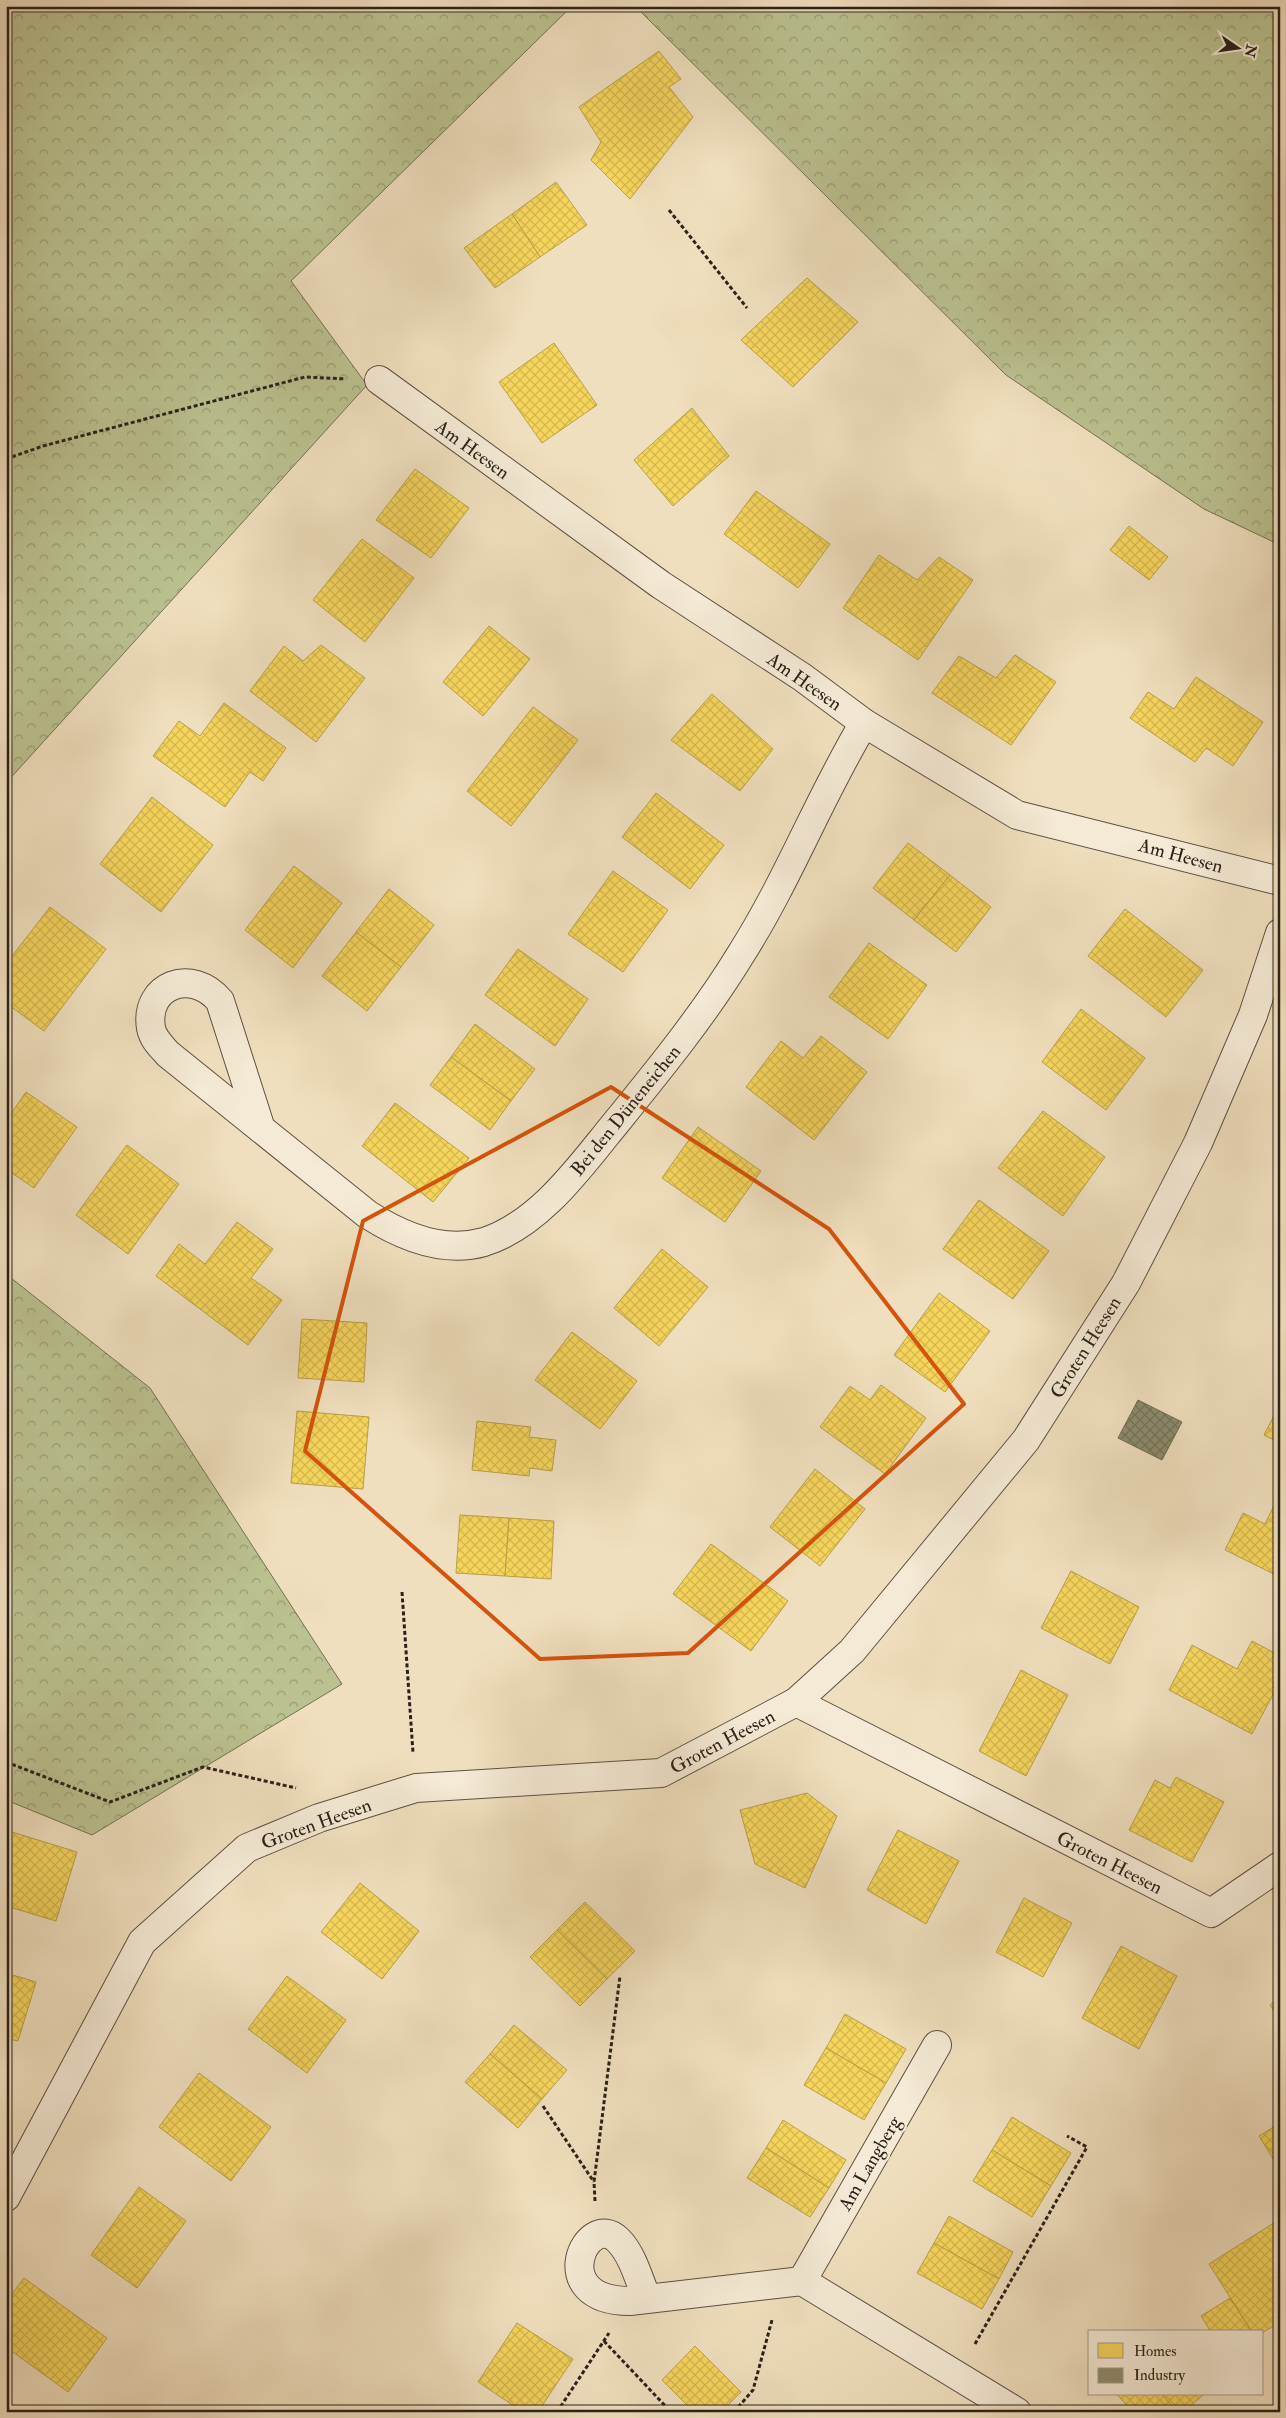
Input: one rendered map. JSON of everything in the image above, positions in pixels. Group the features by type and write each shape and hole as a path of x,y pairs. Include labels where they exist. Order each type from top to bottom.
{"street":[{"name":"Am Heesen","path":"379,380 661,585 802,677 864,723 1017,815 1280,881"},
{"name":"Bei den Düneneichen","path":"261,1129 220,1001 213,992 201,984 191,982 176,983 164,991 155,1002 151,1014 151,1028 155,1040 168,1054 261,1129 367,1214 394,1231 419,1241 459,1245 482,1243 499,1237 548,1200 578,1170 690,1029 741,954 794,861 842,761 864,723"},
{"name":"Groten Heesen","path":"6,2197 142,1942 247,1848 319,1818 416,1788 661,1773 796,1702 852,1651 1026,1440 1126,1283 1198,1143 1253,1015 1280,933"},
{"name":"Groten Heesen","path":"796,1702 1211,1913 1280,1866"},
{"name":"Am Langberg","path":"792,2282 937,2045"},
{"path":"639,2300 626,2250 617,2239 609,2235 597,2234 585,2246 581,2255 580,2271 582,2281 593,2293 603,2299 639,2300 792,2282 958,2376 1017,2412"}],"path":[{"path":"669,210 747,308"},
{"path":"6,459 43,446 305,377 379,380"},
{"path":"402,1592 416,1788"},
{"path":"6,1762 110,1802 203,1767 308,1791 319,1818"},
{"path":"597,2234 594,2182 620,1976"},
{"path":"543,2106 594,2182"},
{"path":"958,2376 1087,2147 1067,2136"},
{"path":"734,2412 753,2390 792,2282"},
{"path":"557,2412 604,2341 639,2300"},
{"path":"604,2341 672,2412"}],"highlighted area":[{"path":"611,1087 829,1229 964,1404 688,1653 540,1659 305,1451 363,1221"}],"green space":[{"path":"6,6 572,6 291,281 367,385 6,783"},
{"path":"635,6 1280,6 1280,545 1204,509 1006,375"},
{"path":"6,1274 150,1388 342,1684 92,1835 6,1800"}],"building: Homes":[{"path":"659,51 681,79 669,87 693,117 630,199 591,160 601,142 579,107"},
{"path":"556,182 587,225 540,257 512,214"},
{"path":"512,214 540,257 495,288 464,248"},
{"path":"807,278 858,322 793,387 741,340"},
{"path":"554,343 597,405 542,443 499,382"},
{"path":"692,408 729,456 673,506 634,460"},
{"path":"415,469 469,508 431,558 376,520"},
{"path":"756,491 830,544 798,588 724,534"},
{"path":"1129,526 1168,557 1149,580 1110,550"},
{"path":"362,539 414,578 365,642 313,600"},
{"path":"879,555 917,580 939,557 973,580 918,660 843,608"},
{"path":"489,626 530,659 483,716 443,682"},
{"path":"321,645 365,678 316,742 250,691 284,646 303,661"},
{"path":"1015,655 1056,682 1011,745 932,693 959,656 996,678"},
{"path":"1196,677 1263,722 1233,766 1206,748 1195,762 1130,718 1148,692 1174,709"},
{"path":"712,694 773,749 740,791 671,740"},
{"path":"224,703 286,748 263,781 250,772 225,807 153,756 179,721 200,736"},
{"path":"533,707 578,740 511,826 467,791"},
{"path":"656,793 724,845 690,889 622,837"},
{"path":"152,797 213,845 161,912 100,864"},
{"path":"908,843 950,875 914,920 873,888"},
{"path":"294,866 342,903 293,968 245,930"},
{"path":"613,871 668,910 623,972 568,934"},
{"path":"950,875 991,907 956,952 914,920"},
{"path":"389,889 434,925 401,967 356,932"},
{"path":"50,907 106,949 44,1031 6,1003 6,964"},
{"path":"1125,909 1203,970 1166,1017 1088,956"},
{"path":"356,932 401,967 367,1011 322,976"},
{"path":"869,943 927,985 888,1039 829,997"},
{"path":"518,949 588,999 555,1046 485,995"},
{"path":"1081,1009 1145,1058 1106,1110 1042,1062"},
{"path":"475,1024 535,1069 511,1101 451,1057"},
{"path":"821,1036 867,1072 814,1140 746,1087 781,1041 803,1058"},
{"path":"451,1057 511,1101 490,1130 430,1085"},
{"path":"26,1092 77,1127 34,1188 6,1169 6,1121"},
{"path":"395,1103 469,1158 433,1202 362,1146"},
{"path":"1043,1111 1105,1157 1063,1216 998,1168"},
{"path":"698,1127 761,1171 725,1222 662,1178"},
{"path":"127,1145 179,1184 128,1254 76,1215"},
{"path":"979,1200 1049,1251 1013,1299 943,1249"},
{"path":"237,1222 273,1249 251,1278 282,1300 248,1345 156,1276 179,1244 205,1264"},
{"path":"662,1249 708,1287 659,1346 614,1308"},
{"path":"939,1293 990,1331 945,1392 894,1355"},
{"path":"302,1319 367,1323 364,1382 298,1378"},
{"path":"572,1332 637,1381 600,1429 535,1380"},
{"path":"881,1385 926,1418 885,1474 820,1427 850,1386 870,1400"},
{"path":"1280,1404 1280,1443 1264,1435"},
{"path":"297,1411 369,1417 363,1489 291,1483"},
{"path":"477,1421 531,1427 529,1437 556,1440 552,1471 530,1468 529,1476 472,1470"},
{"path":"815,1469 865,1509 820,1566 770,1527"},
{"path":"1280,1493 1280,1577 1225,1550 1243,1513 1265,1524"},
{"path":"460,1515 509,1518 505,1576 456,1573"},
{"path":"509,1518 554,1521 551,1579 505,1576"},
{"path":"711,1544 788,1601 751,1651 673,1594"},
{"path":"1071,1571 1139,1607 1110,1664 1041,1628"},
{"path":"1252,1641 1280,1656 1280,1673 1273,1687 1276,1689 1252,1734 1169,1690 1192,1645 1237,1669"},
{"path":"1021,1670 1068,1695 1026,1776 979,1751"},
{"path":"1176,1777 1224,1802 1192,1862 1129,1830 1155,1780 1170,1788"},
{"path":"807,1793 837,1816 805,1888 755,1864 740,1810"},
{"path":"898,1830 959,1861 926,1924 867,1890"},
{"path":"12,1832 77,1852 56,1921 6,1906 6,1850"},
{"path":"360,1883 419,1931 382,1979 321,1932"},
{"path":"1024,1898 1072,1923 1043,1977 996,1952"},
{"path":"585,1902 635,1951 607,1979 557,1930"},
{"path":"557,1930 607,1979 580,2006 530,1957"},
{"path":"1121,1946 1177,1976 1139,2049 1082,2018"},
{"path":"6,1973 36,1982 18,2041 6,2038"},
{"path":"287,1976 346,2020 307,2073 248,2029"},
{"path":"1280,1998 1280,2020 1270,2005"},
{"path":"845,2014 906,2049 886,2083 826,2048"},
{"path":"514,2025 567,2070 542,2099 490,2054"},
{"path":"826,2048 886,2083 864,2120 804,2085"},
{"path":"490,2054 542,2099 518,2128 465,2082"},
{"path":"199,2073 271,2127 231,2181 159,2127"},
{"path":"1012,2117 1071,2153 1051,2186 992,2150"},
{"path":"783,2120 846,2160 829,2188 766,2148"},
{"path":"1280,2123 1280,2170 1259,2136"},
{"path":"766,2148 829,2188 810,2217 747,2178"},
{"path":"992,2150 1051,2186 1032,2217 973,2181"},
{"path":"139,2187 186,2221 137,2288 91,2255"},
{"path":"949,2216 1013,2252 999,2279 934,2243"},
{"path":"1277,2221 1280,2224 1280,2322 1264,2332 1264,2330 1251,2330 1209,2264"},
{"path":"934,2243 999,2279 982,2309 917,2273"},
{"path":"24,2278 107,2338 68,2392 6,2347 6,2302"},
{"path":"1230,2298 1251,2330 1210,2330 1201,2316"},
{"path":"517,2323 573,2359 538,2412 523,2412 478,2382"},
{"path":"695,2346 741,2392 721,2412 694,2412 662,2380"},
{"path":"1119,2396 1164,2396 1177,2412 1132,2412"},
{"path":"1164,2396 1202,2396 1183,2412 1177,2412"}],"building: Industry":[{"path":"1138,1400 1182,1422 1162,1460 1118,1438"}]}
